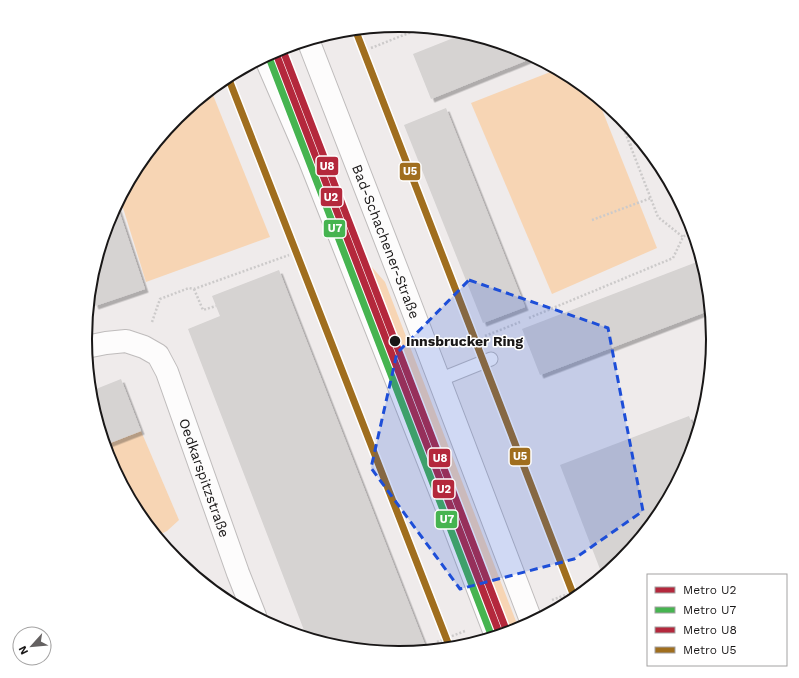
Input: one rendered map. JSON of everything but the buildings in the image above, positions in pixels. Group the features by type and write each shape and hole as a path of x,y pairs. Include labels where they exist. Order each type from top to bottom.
{"main road":[{"name":"Bad-Schachener-Straße","path":"310,45 530,617"},
{"path":"266,63 315,176 447,508 494,631"},
{"name":"Oedkarspitzstraße","path":"92,346 106,343 126,341 144,347 158,355 167,372 238,573 253,608"}],"lane":[{"path":"439,380 491,359"}],"path":[{"path":"371,48 412,33"},
{"path":"624,131 658,217 683,237"},
{"path":"630,145 635,143"},
{"path":"592,220 651,198"},
{"path":"529,318 673,258 683,237 687,233"},
{"path":"144,347 160,299 189,288 194,289 289,255"},
{"path":"194,289 203,310 216,306"},
{"path":"478,339 520,322"},
{"path":"437,642 470,630"}],"highlighted area":[{"path":"469,280 608,328 643,511 574,559 460,589 371,468 397,353"}],"shaded area":[{"path":"286,53 370,265 385,282 517,623 506,627 462,512 281,56"},
{"path":"551,72 586,95 601,107 657,248 552,294 471,103"},
{"path":"213,95 270,237 146,282 123,206 144,168 156,152 182,122"},
{"path":"141,431 179,520 167,531 162,533 144,510 124,475 111,443"}],"metro line":[{"name":"U5","path":"357,35 572,592"},
{"name":"U8","path":"284,54 505,627"},
{"name":"U2","path":"277,57 498,630"},
{"name":"U7","path":"270,61 490,632"},
{"name":"U5","path":"230,83 448,642"}],"place":[{"name":"Innsbrucker Ring","path":"395,341"}]}
